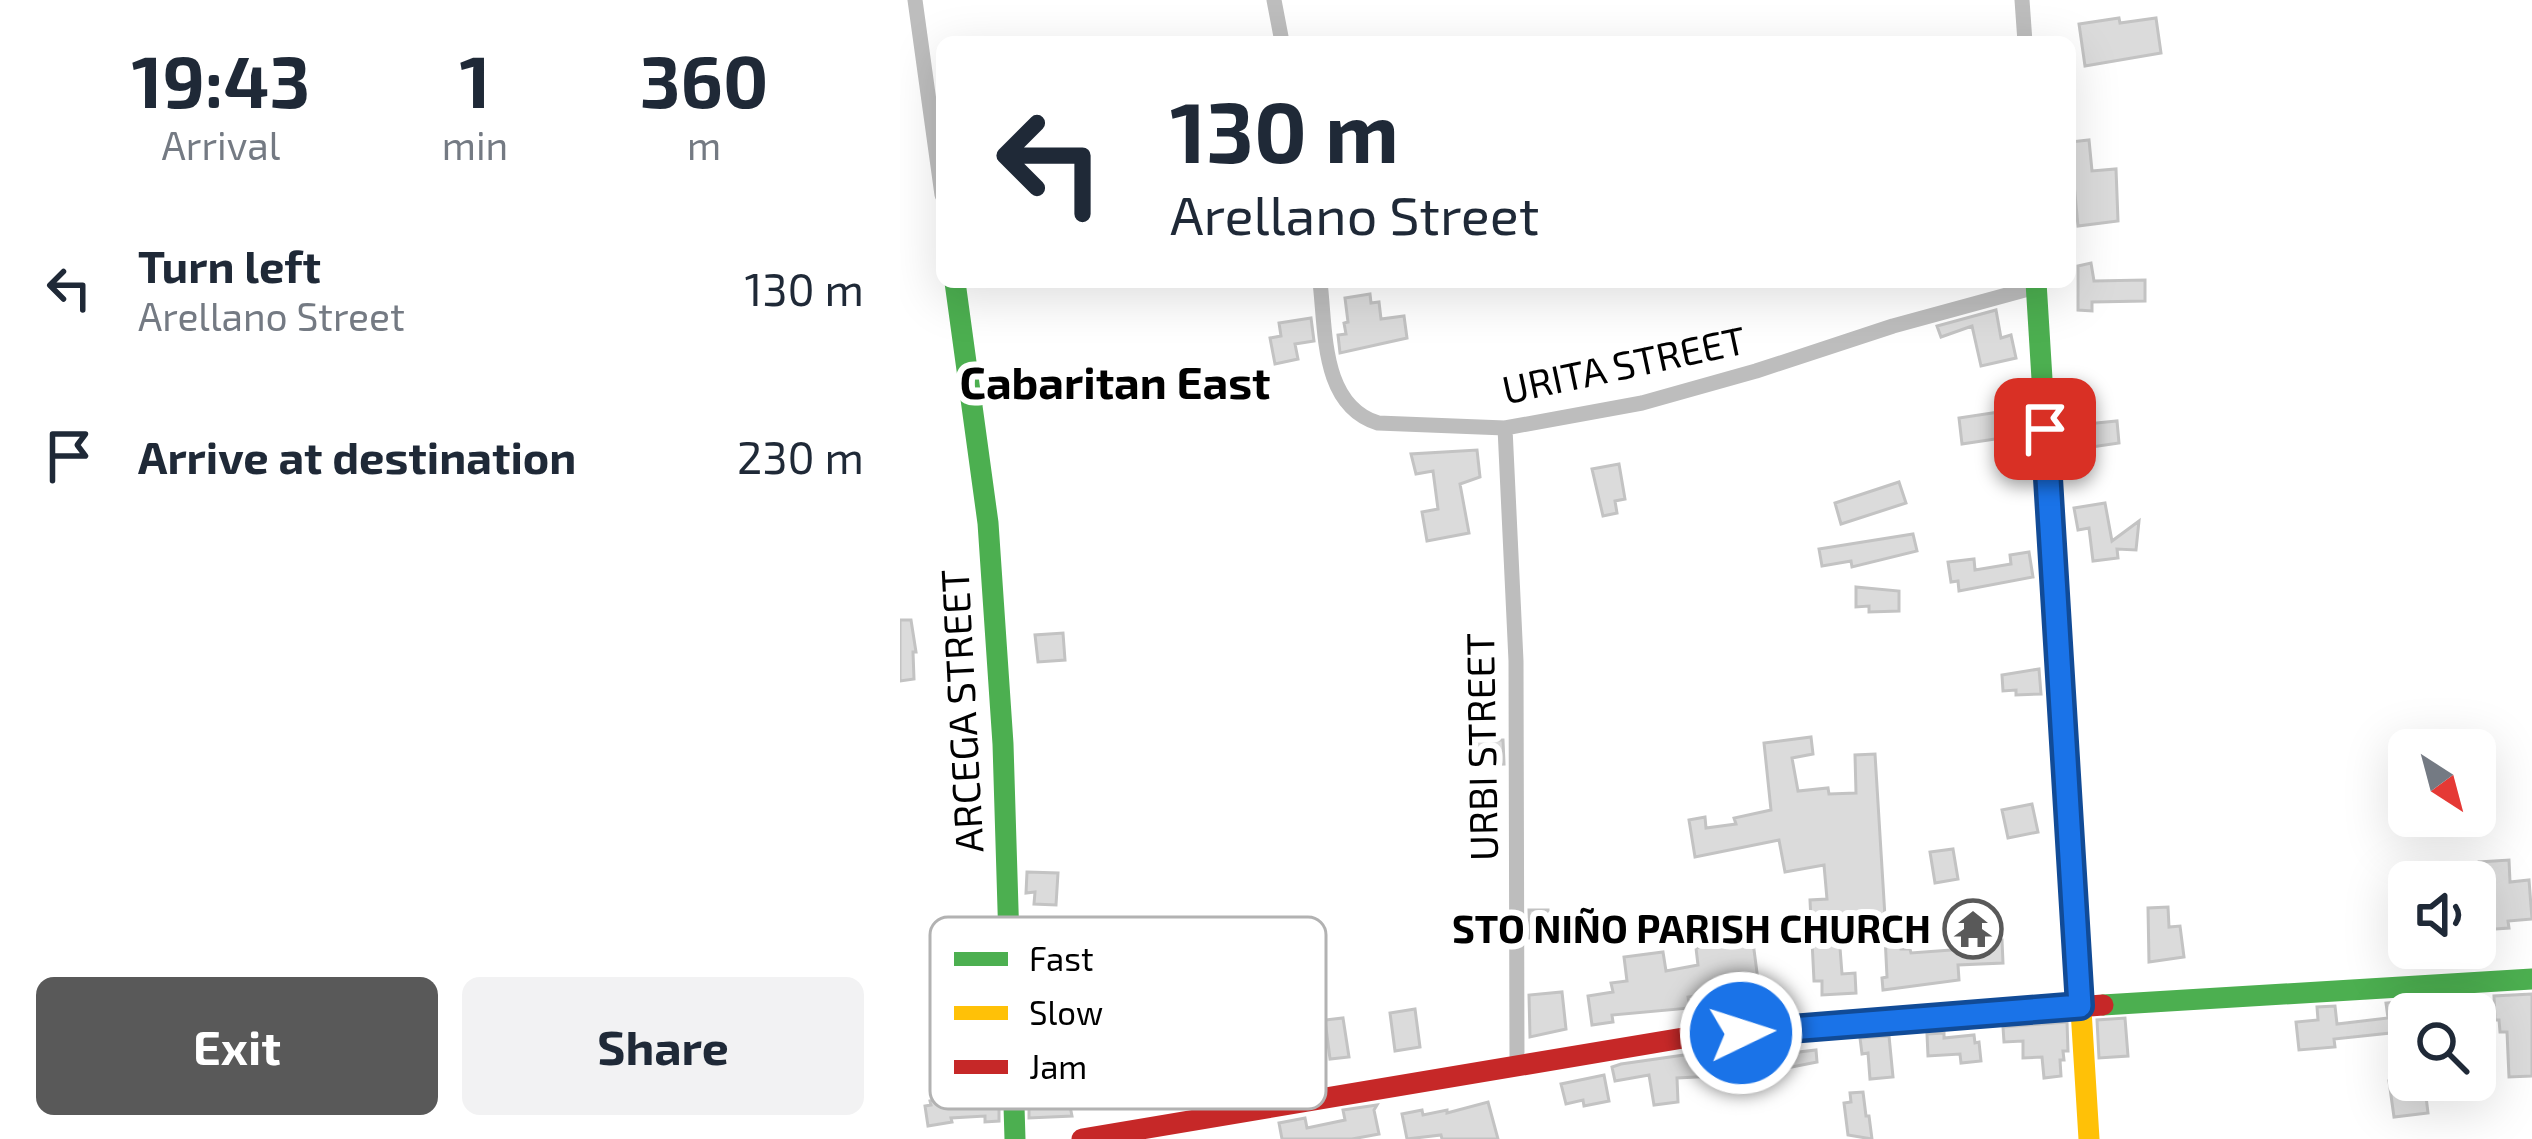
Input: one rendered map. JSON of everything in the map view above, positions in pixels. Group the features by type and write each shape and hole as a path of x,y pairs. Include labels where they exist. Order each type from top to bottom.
{"street":[{"path":"915,0 936,152"},
{"path":"1274,0 1281,36"},
{"path":"2022,0 2025,36"},
{"name":"ARCEGA STREET","path":"956,288 988,523 1003,744 1008,917"},
{"name":"URITA STREET","path":"1321,288 1331,368 1347,406 1360,417 1378,423 1505,428 1642,403 2026,288"},
{"path":"2036,288 2089,1139"},
{"name":"URBI STREET","path":"1505,428 1516,661 1517,1065"},
{"path":"1326,1097 1696,1036 2080,1006 2532,979"},
{"name":"ARCEGA STREET","path":"1014,1109 1015,1139"},
{"path":"1082,1139 1258,1109"}],"building":[{"path":"2119,18 2120,23 2156,18 2161,53 2085,66 2079,24"},
{"path":"2089,140 2092,171 2116,169 2118,221 2078,226 2076,141"},
{"path":"2091,263 2094,281 2145,280 2145,301 2092,302 2092,311 2078,310 2078,266"},
{"path":"1370,294 1371,303 1379,302 1381,319 1404,316 1407,338 1340,353 1338,335 1346,334 1344,323 1348,322 1345,298"},
{"path":"1996,310 2001,338 2011,335 2016,358 1981,366 1972,326 1941,337 1937,326"},
{"path":"1311,318 1314,341 1295,344 1298,359 1275,364 1270,338 1281,336 1279,323"},
{"path":"2012,410 2015,436 1962,444 1959,418"},
{"path":"2117,421 2119,443 2071,450 2070,431"},
{"path":"1477,450 1480,477 1460,484 1469,533 1427,541 1422,512 1438,509 1433,471 1416,474 1411,454"},
{"path":"1619,464 1625,499 1615,501 1617,513 1603,516 1592,469"},
{"path":"1899,482 1906,503 1841,524 1835,503"},
{"path":"2105,503 2112,541 2139,521 2136,550 2117,549 2118,558 2093,561 2089,528 2078,530 2074,508"},
{"path":"1913,534 1917,551 1852,567 1851,561 1822,566 1819,549"},
{"path":"2029,552 2033,577 1959,591 1958,581 1951,582 1948,562 1974,559 1975,570 2011,564 2010,555"},
{"path":"1856,587 1899,591 1899,611 1869,612 1869,606 1856,607"},
{"path":"900,620 911,620 916,652 914,679 900,681"},
{"path":"1063,633 1065,660 1038,662 1035,635"},
{"path":"2039,669 2041,694 2003,691 2002,675"},
{"path":"1811,737 1813,754 1792,758 1798,791 1828,788 1829,794 1856,793 1855,755 1875,754 1885,917 1838,921 1842,974 1855,973 1856,993 1822,995 1822,981 1814,981 1810,900 1827,899 1824,865 1785,872 1779,840 1695,857 1689,820 1705,817 1706,828 1736,824 1734,818 1771,810 1764,743"},
{"path":"1472,740 1503,740 1504,764 1473,765"},
{"path":"2032,804 2038,832 2008,838 2002,810"},
{"path":"1953,849 1958,879 1935,883 1930,852"},
{"path":"2509,860 2510,882 2529,880 2532,919 2508,921 2509,928 2496,929 2494,861"},
{"path":"1027,872 1058,873 1056,905 1034,904 1035,892 1026,893"},
{"path":"2168,907 2169,927 2180,926 2184,957 2149,962 2148,908"},
{"path":"1529,910 1548,910 1548,919 1581,920 1581,938 1530,938"},
{"path":"1745,928 1747,942 1753,942 1759,988 1688,997 1690,1008 1612,1015 1613,1022 1592,1025 1588,996 1613,992 1611,983 1627,981 1624,957 1663,952 1666,971 1698,965 1696,948 1714,945 1712,933"},
{"path":"1885,936 1900,936 1901,949 1911,953 1978,948 1977,941 2002,940 2003,963 1958,965 1959,980 1883,990"},
{"path":"1562,992 1566,1029 1530,1037 1529,995"},
{"path":"2532,994 2532,1076 2509,1077 2507,1032 2500,1032 2496,1020 2496,996"},
{"path":"2335,1006 2337,1024 2388,1018 2388,1033 2334,1039 2335,1047 2299,1050 2296,1022 2318,1020 2317,1007"},
{"path":"1415,1009 1420,1047 1395,1051 1390,1013"},
{"path":"1343,1018 1349,1057 1330,1059 1326,1020"},
{"path":"2125,1018 2128,1056 2099,1058 2097,1020"},
{"path":"2067,1022 2068,1051 2063,1051 2064,1060 2060,1060 2061,1076 2044,1078 2042,1057 2023,1058 2023,1041 2004,1042 2003,1027"},
{"path":"1944,1033 1944,1038 1974,1035 1981,1061 1961,1063 1960,1054 1928,1056 1927,1034"},
{"path":"1889,1036 1893,1077 1870,1079 1868,1053 1862,1054 1860,1038"},
{"path":"1733,1048 1734,1057 1816,1050 1817,1062 1756,1074 1677,1078 1678,1102 1654,1105 1649,1075 1615,1081 1612,1067 1621,1064"},
{"path":"1604,1075 1609,1101 1566,1104 1561,1084"},
{"path":"1863,1092 1872,1139 1848,1135 1844,1103 1851,1102 1850,1093"},
{"path":"2392,1101 2427,1101 2428,1113 2394,1117"},
{"path":"1488,1102 1498,1139 1442,1139 1441,1135 1407,1139 1402,1114 1447,1113"},
{"path":"1377,1105 1379,1134 1352,1139 1282,1139 1279,1123 1305,1118 1307,1128 1345,1120 1343,1110"},
{"path":"925,1106 999,1109 999,1121 985,1122 985,1116 951,1118 952,1122 928,1126"},
{"path":"1029,1109 1071,1109 1072,1116 1029,1118"}],"traffic: fast":[{"path":"956,288 988,523 1003,744 1008,917"},
{"path":"2036,288 2064,735"},
{"path":"2103,1005 2532,979"},
{"path":"1014,1109 1015,1139"}],"traffic: slow":[{"path":"2064,735 2089,1139"}],"traffic: jam":[{"path":"1326,1098 1695,1036 2103,1005"},
{"path":"1082,1139 1261,1109"}],"place":[{"name":"STO NIÑO PARISH CHURCH","path":"1973,929"}],"district":[{"name":"Cabaritan East","path":"1115,383"}],"route":[{"path":"1741,1033 2080,1006 2045,429"}]}
